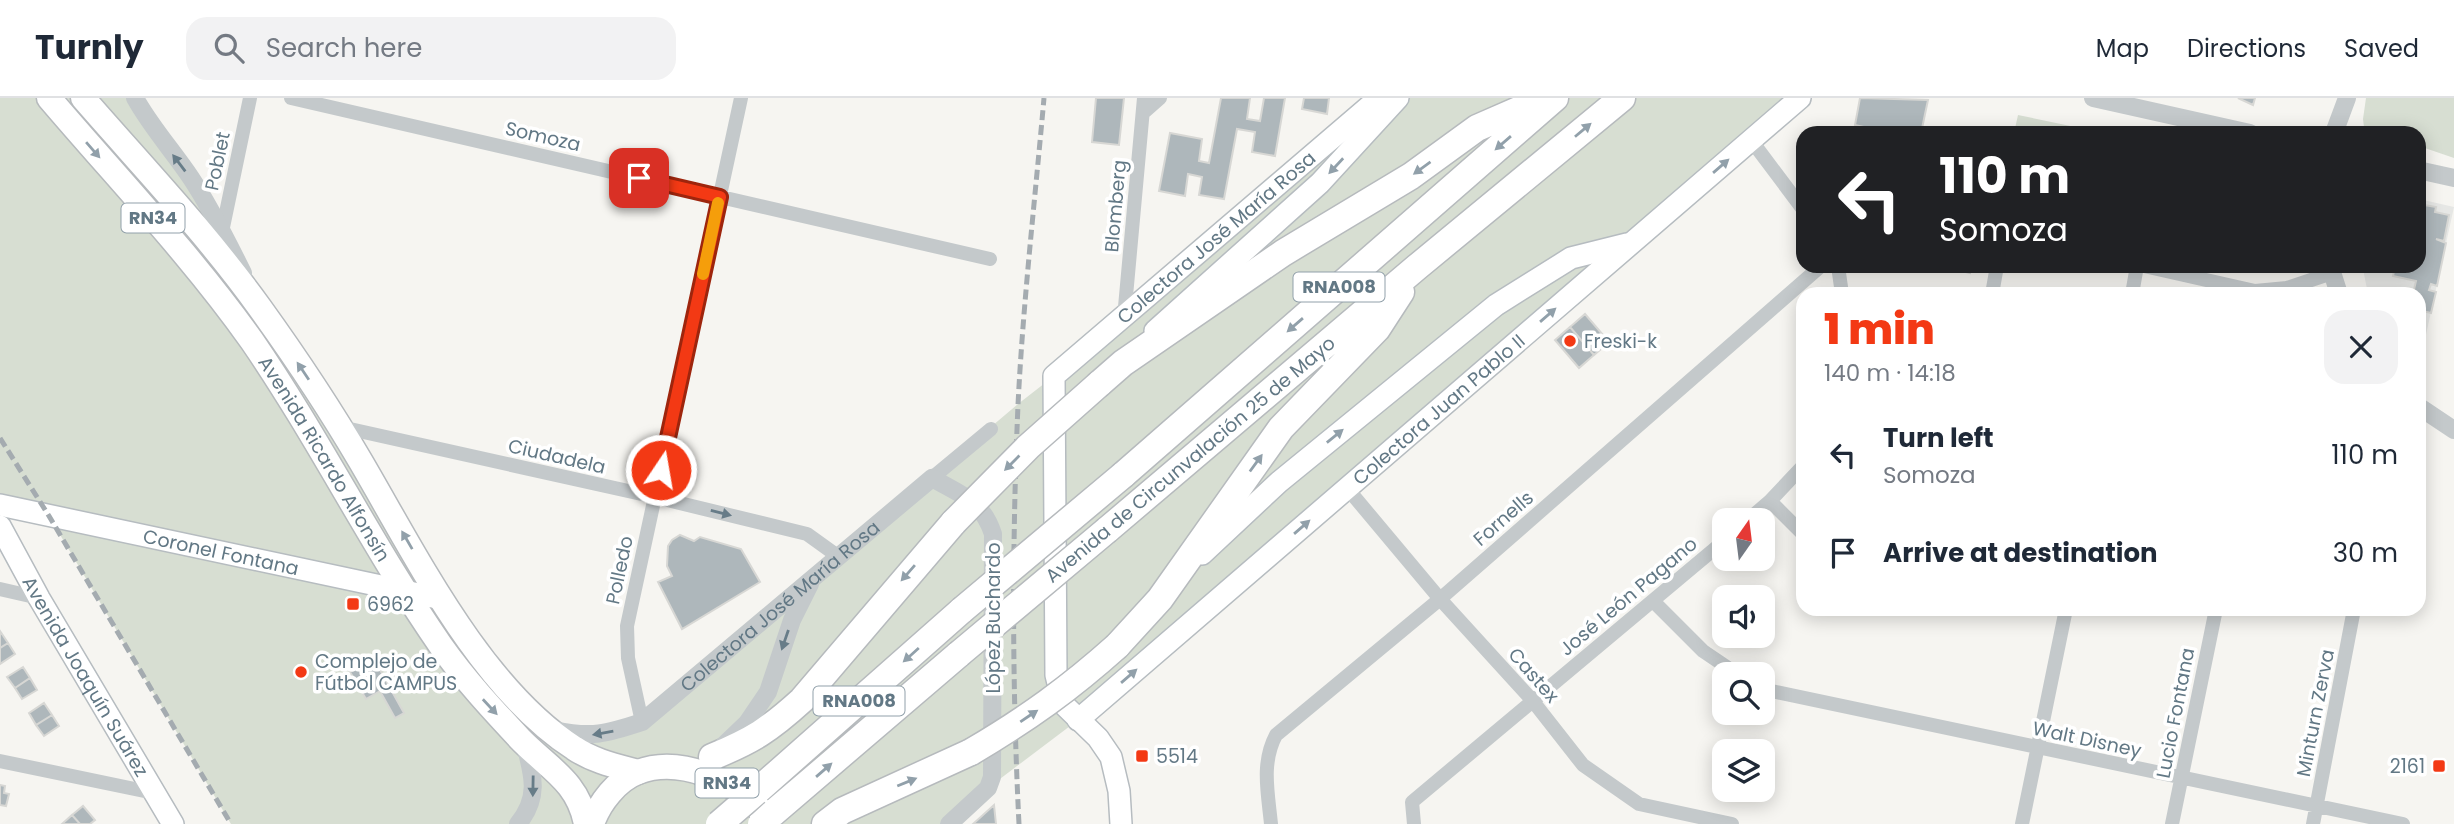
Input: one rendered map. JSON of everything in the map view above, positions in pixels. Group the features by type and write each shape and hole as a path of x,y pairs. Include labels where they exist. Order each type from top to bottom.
{"highway":[{"name":"Avenida Ricardo Alfonsín","path":"49,98 209,284 253,342 441,646 481,698 525,744 561,775 583,805 586,824"},
{"name":"Avenida Ricardo Alfonsín","path":"83,98 225,261 260,308 341,428 442,599 473,646 501,681 548,729 585,754 606,764 638,772"},
{"path":"712,757 751,741 774,726 802,700 954,522 1028,447 1123,363 1283,253 1411,176 1477,128 1545,98"},
{"name":"Avenida de Circunvalación 25 de Mayo","path":"719,824 962,610 1123,475 1555,98"},
{"name":"Avenida de Circunvalación 25 de Mayo","path":"768,821 959,654 1417,267 1622,98"},
{"path":"825,824 842,811 971,752 1040,709 1073,685 1117,646 1160,599 1281,428 1377,329 1417,267"},
{"name":"RN34","path":"638,772 670,768 700,772 729,783 760,809 768,821"},
{"path":"592,824 607,796 638,772"}],"main road":[{"name":"Colectora José María Rosa","path":"1078,720 1063,705 1056,675 1054,376 1380,98"},
{"path":"1123,363 1162,323 1320,183 1398,98"},
{"name":"Colectora Juan Pablo II","path":"1078,720 1800,98"},
{"path":"1160,599 1220,536 1279,482 1496,305 1571,258 1632,243"},
{"name":"Coronel Fontana","path":"0,505 442,599"},
{"name":"Avenida Joaquín Suárez","path":"0,526 39,598 154,793 168,822"},
{"path":"1078,720 1098,738 1111,757 1119,791 1121,824"}],"street":[{"path":"135,98 190,177 222,232 260,308"},
{"name":"Poblet","path":"222,232 250,98"},
{"name":"Somoza","path":"291,98 990,259"},
{"name":"Polledo","path":"642,722 628,658 627,626 741,98"},
{"path":"1143,106 1160,98"},
{"path":"2093,98 2219,126"},
{"path":"2337,126 2347,98"},
{"name":"Blomberg","path":"1124,318 1143,106"},
{"path":"1751,140 1796,200"},
{"path":"2426,172 2454,178"},
{"name":"Fornells","path":"1797,287 1813,273"},
{"path":"2176,273 2241,287"},
{"path":"2289,287 2322,273"},
{"name":"Fornells","path":"1271,824 1265,766 1268,748 1276,734 1440,599 1796,288"},
{"path":"2426,414 2454,430"},
{"name":"Ciudadela","path":"341,428 655,497 807,534 839,557"},
{"name":"Colectora José María Rosa","path":"548,729 580,736 605,734 642,722 991,429"},
{"path":"1762,508 1796,473"},
{"name":"López Buchardo","path":"932,478 975,503 988,516 993,534 994,768 988,788 949,824"},
{"name":"Castex","path":"1347,488 1440,599 1532,700 1583,765 1639,804 1732,824"},
{"path":"1770,501 1796,527"},
{"name":"José León Pagano","path":"1414,824 1412,802 1712,551"},
{"path":"670,768 712,757 747,723 768,692 792,620 813,578"},
{"path":"0,589 39,598"},
{"path":"1654,602 1703,651 1719,662"},
{"path":"2022,824 2065,616"},
{"name":"Lucio Fontana","path":"2172,824 2215,616"},
{"name":"Minturn Zerva","path":"2313,824 2353,616"},
{"name":"Walt Disney","path":"1775,692 2403,824"},
{"path":"518,824 533,801 533,775 525,744"},
{"path":"0,761 154,793"}],"shaded area":[{"path":"0,98 135,98 442,599 408,592 525,744 548,729 642,722 1054,376 1379,98 1800,98 1078,720 988,788 949,824 231,824 49,516 0,505"},
{"path":"2366,98 2454,98 2454,158 2426,148 2426,126 2364,126"},
{"path":"2018,115 2071,126 2016,126"},
{"path":"2426,201 2454,207 2426,335 2426,287 2367,287 2364,274 2426,273"}],"building":[{"path":"1096,98 1124,98 1119,145 1092,142"},
{"path":"1221,98 1250,98 1247,119 1260,121 1264,98 1285,98 1275,156 1252,152 1255,132 1237,129 1224,199 1199,195 1202,177 1188,174 1185,196 1159,191 1170,133 1202,139 1199,161 1209,163"},
{"path":"1304,98 1329,98 1327,114 1302,109"},
{"path":"1860,98 1928,100 1922,126 1855,125"},
{"path":"2238,98 2255,98 2253,105"},
{"path":"2426,205 2436,207 2435,212 2449,215 2444,241 2436,239 2446,243 2437,286 2431,284 2429,290 2436,292 2431,313 2426,312 2426,287 2415,287 2416,281 2393,276 2394,273 2426,273"},
{"path":"1585,314 1609,342 1594,355 1570,327"},
{"path":"1570,327 1594,355 1579,368 1555,340"},
{"path":"680,535 694,541 700,537 741,549 760,582 682,629 658,582 672,576 667,566 668,546"},
{"path":"0,631 8,643 0,648"},
{"path":"8,643 15,654 0,664 0,648"},
{"path":"374,659 404,713 395,718 380,691 366,699 350,672"},
{"path":"23,667 30,678 15,688 7,677"},
{"path":"30,678 37,690 22,699 15,688"},
{"path":"44,703 52,715 36,725 29,713"},
{"path":"52,715 59,726 44,736 36,725"},
{"path":"0,785 5,786 4,793 9,794 6,806 0,805"},
{"path":"994,805 996,824 973,824"},
{"path":"83,806 95,820 90,824 80,824 72,815"},
{"path":"72,815 80,824 62,824"}],"railway":[{"path":"1019,824 1014,667 1016,457 1023,328 1044,98"},
{"path":"0,438 231,824"}],"slow traffic":[{"path":"703,274 718,203"}],"place":[{"name":"Freski-k","path":"1570,341"},
{"name":"6962","path":"353,604"},
{"name":"Complejo de Fútbol CAMPUS","path":"301,672"},
{"name":"5514","path":"1142,756"},
{"name":"2161","path":"2439,766"}],"route":[{"path":"639,178 720,197 661,470"}]}
